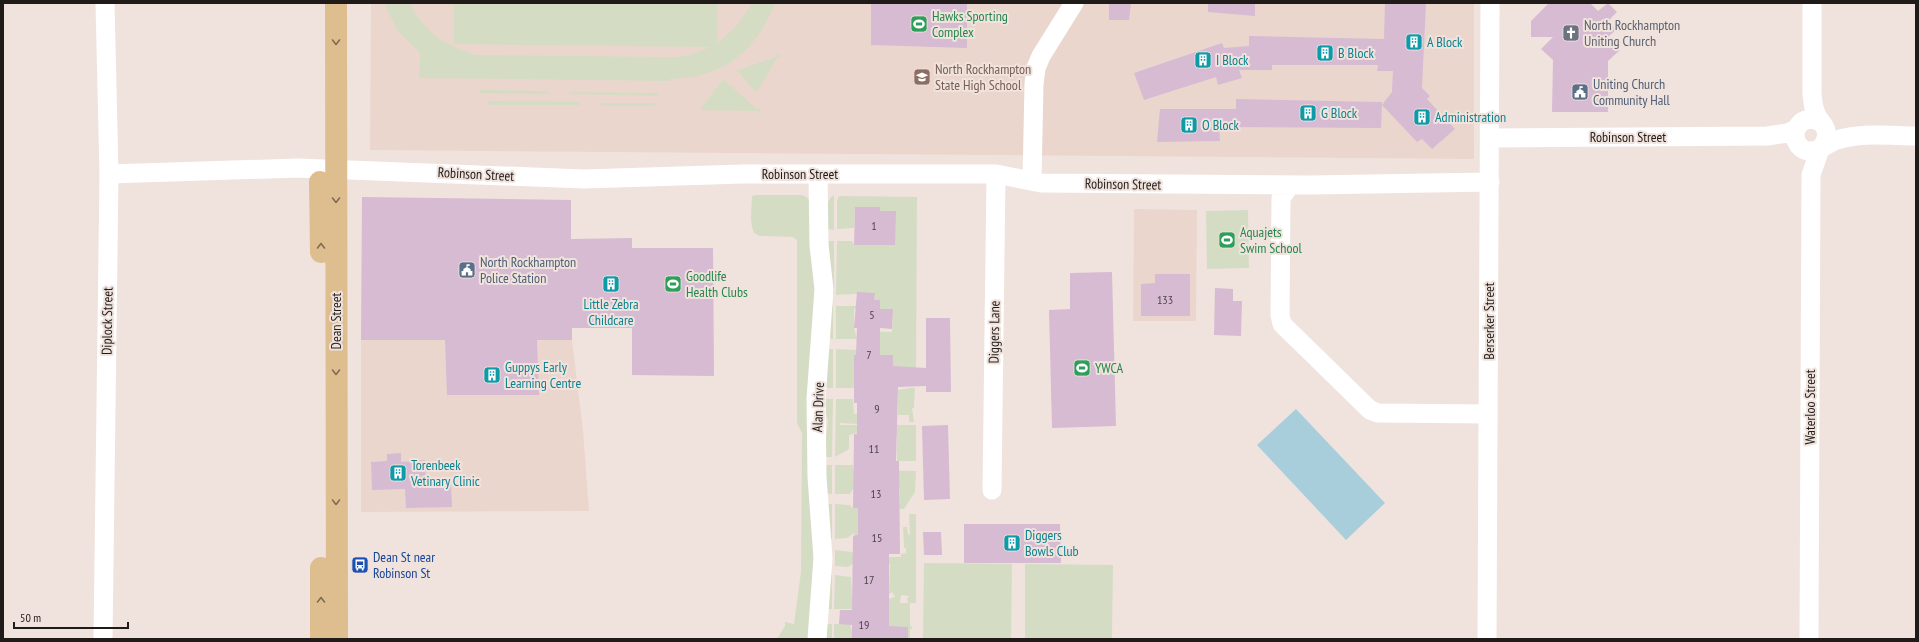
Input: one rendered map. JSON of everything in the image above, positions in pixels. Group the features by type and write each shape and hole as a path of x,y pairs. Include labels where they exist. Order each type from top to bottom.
{"main road":[{"name":"Dean Street","path":"321,3 328,169 337,639"},
{"name":"Dean Street","path":"321,639 328,169 336,3"}],"street":[{"name":"Diplock Street","path":"103,639 109,174 105,3"},
{"path":"1032,181 1034,84 1036,68 1041,56 1074,3"},
{"name":"Berserker Street","path":"1487,639 1490,3"},
{"path":"1811,175 1823,136 1813,106 1812,3"},
{"path":"1811,175 1798,136 1812,93"},
{"path":"1798,136 1806,120 1810,119 1823,136"},
{"name":"Robinson Street","path":"1490,138 1798,136 1809,151 1823,136"},
{"path":"1823,136 1916,136"},
{"name":"Robinson Street","path":"109,174 290,168 584,179 743,174 996,174 1041,183 1290,185 1490,182"},
{"name":"Alan Drive","path":"817,639 823,558 817,477 816,399 822,337 824,289 819,245 818,174"},
{"name":"Diggers Lane","path":"992,490 996,174"},
{"name":"Waterloo Street","path":"1809,639 1811,175"},
{"path":"1290,185 1281,198 1280,315 1282,324 1370,410 1378,413 1488,414"}],"shaded area":[{"name":"North Rockhampton State High School","path":"371,3 1474,3 1474,159 370,150"},
{"path":"1134,209 1197,210 1196,321 1133,321"},
{"path":"361,340 572,340 583,430 589,511 361,512"}],"green space":[{"path":"384,3 410,3 415,13 429,30 455,47 476,55 671,57 688,56 710,47 454,44 454,3 717,3 717,44 739,23 752,3 775,3 758,35 735,59 706,74 670,79 670,81 419,78 420,53 397,30"},
{"path":"778,53 780,54 780,57 777,58 756,93 737,70 776,57"},
{"path":"723,79 757,109 760,109 761,113 758,113 757,111 700,110"},
{"path":"480,90 548,91 548,94 480,93"},
{"path":"570,92 659,93 659,96 570,94"},
{"path":"488,101 580,102 580,105 488,105"},
{"path":"601,103 655,103 655,106 601,106"},
{"path":"802,195 808,198 810,202 816,303 815,534 809,639 777,639 785,626 785,622 794,624 801,572 802,433 797,423 797,240 793,237 760,236 754,233 751,220 752,196"},
{"path":"834,195 834,230 828,229 826,210 828,202"},
{"path":"838,197 917,197 916,377 855,384 853,388 836,388 836,349 857,350 857,355 854,355 854,374 893,374 893,355 880,355 857,331 892,332 893,309 880,309 880,300 874,300 874,293 836,295 837,241 852,241 854,245 895,245 895,211 880,211 880,207 855,207 854,228 837,229 837,202"},
{"name":"Aquajets Swim School","path":"1248,210 1249,268 1207,269 1206,211"},
{"path":"828,241 834,241 834,294 832,294"},
{"path":"833,305 833,339 829,338"},
{"path":"836,306 857,306 857,309 854,309 854,328 857,339 836,339"},
{"path":"828,349 833,349 833,388 826,388"},
{"path":"915,388 914,408 912,408 914,422 909,422 909,415 898,415 898,390"},
{"path":"825,399 833,399 832,457 824,457 828,421"},
{"path":"836,399 853,399 854,414 857,414 858,424 840,423 840,425 860,425 860,432 849,435 849,449 835,457"},
{"path":"884,425 916,425 916,461 897,461 897,434 894,434"},
{"path":"825,465 832,465 832,494 826,493"},
{"path":"835,465 853,465 853,470 916,471 915,492 904,509 899,509 900,488 852,490 850,494 835,494"},
{"path":"827,504 832,504 832,539 830,539"},
{"path":"835,504 849,505 853,508 862,508 858,536 854,536 854,533 847,538 835,539"},
{"path":"909,514 916,514 916,603 910,603 910,625 913,629 910,629 910,639 908,639 908,627 889,628 889,621 883,621 856,609 834,609 835,575 851,577 852,598 888,599 895,597 892,592 889,594 890,564 853,564 848,567 835,566 835,550 852,552 855,557 901,557 901,554 906,553 906,548 904,548 903,527 907,527 908,534 910,535","holes":["901,595 909,596 907,599 908,603 900,603"]},
{"path":"924,563 1012,564 1011,639 923,639"},
{"path":"1025,564 1113,565 1112,639 1025,639"},
{"path":"829,575 832,575 832,609 826,609"},
{"path":"825,624 832,624 832,639 824,639"},
{"path":"834,624 850,624 852,639 834,639"}],"water":[{"path":"1296,409 1385,503 1346,540 1257,445"}],"building":[{"name":"Hawks Sporting Complex","path":"871,3 967,3 967,48 871,45"},
{"path":"1109,3 1131,3 1129,20 1109,20"},
{"path":"1208,3 1255,3 1255,16 1208,12"},
{"path":"1385,3 1426,3 1422,88 1430,96 1427,99 1455,129 1432,149 1422,139 1417,142 1382,105 1392,92 1393,71 1377,71 1378,65 1272,65 1272,70 1239,70 1242,78 1218,85 1216,77 1144,100 1134,73 1222,43 1224,48 1249,46 1249,36 1384,39"},
{"path":"1549,3 1590,3 1598,11 1608,3 1617,12 1608,21 1616,30 1608,37 1620,50 1608,61 1608,112 1552,112 1553,60 1541,49 1553,37 1531,37 1531,21"},
{"name":"G Block","path":"1236,99 1382,102 1381,128 1219,127 1220,141 1157,142 1160,109 1236,109"},
{"path":"362,197 571,200 571,239 632,238 632,248 713,248 714,376 632,375 632,328 572,328 572,340 537,340 539,395 447,395 445,340 361,340"},
{"path":"855,207 880,207 880,211 896,211 895,245 854,245"},
{"name":"YWCA","path":"1112,272 1116,426 1052,428 1049,310 1070,309 1070,273"},
{"path":"1155,274 1190,274 1190,316 1141,316 1141,284 1155,283"},
{"path":"1215,288 1233,289 1233,301 1242,301 1241,336 1214,335"},
{"path":"857,292 875,293 874,300 880,300 880,309 893,309 892,329 880,328 880,355 893,355 893,366 926,368 926,318 950,318 951,392 926,392 926,386 898,387 896,461 899,461 900,554 889,554 889,626 908,627 908,639 852,639 852,625 839,624 840,610 852,610 853,536 858,535 858,508 853,508 854,434 857,434 857,403 854,403 854,355 856,355 857,328 854,328"},
{"path":"948,425 950,499 924,500 922,426"},
{"name":"Torenbeek Vetinary Clinic","path":"401,453 401,462 425,460 426,485 451,484 452,507 406,508 405,489 372,490 371,462 387,461 387,454"},
{"name":"Diggers Bowls Club","path":"964,524 1060,524 1061,563 964,563"},
{"path":"923,532 941,532 942,555 924,555"}],"place":[{"name":"Hawks Sporting Complex","path":"919,24"},
{"name":"North Rockhampton Uniting Church","path":"1571,33"},
{"name":"A Block","path":"1414,42"},
{"name":"B Block","path":"1325,53"},
{"name":"I Block","path":"1203,60"},
{"name":"North Rockhampton State High School","path":"922,77"},
{"name":"Uniting Church Community Hall","path":"1580,92"},
{"name":"G Block","path":"1308,113"},
{"name":"Administration","path":"1422,117"},
{"name":"O Block","path":"1189,125"},
{"name":"Aquajets Swim School","path":"1227,240"},
{"name":"North Rockhampton Police Station","path":"467,270"},
{"name":"Little Zebra Childcare","path":"611,284"},
{"name":"Goodlife Health Clubs","path":"673,284"},
{"name":"YWCA","path":"1082,368"},
{"name":"Guppys Early Learning Centre","path":"492,375"},
{"name":"Torenbeek Vetinary Clinic","path":"398,473"},
{"name":"Diggers Bowls Club","path":"1012,543"},
{"name":"Dean St near Robinson St","path":"360,565"}]}
